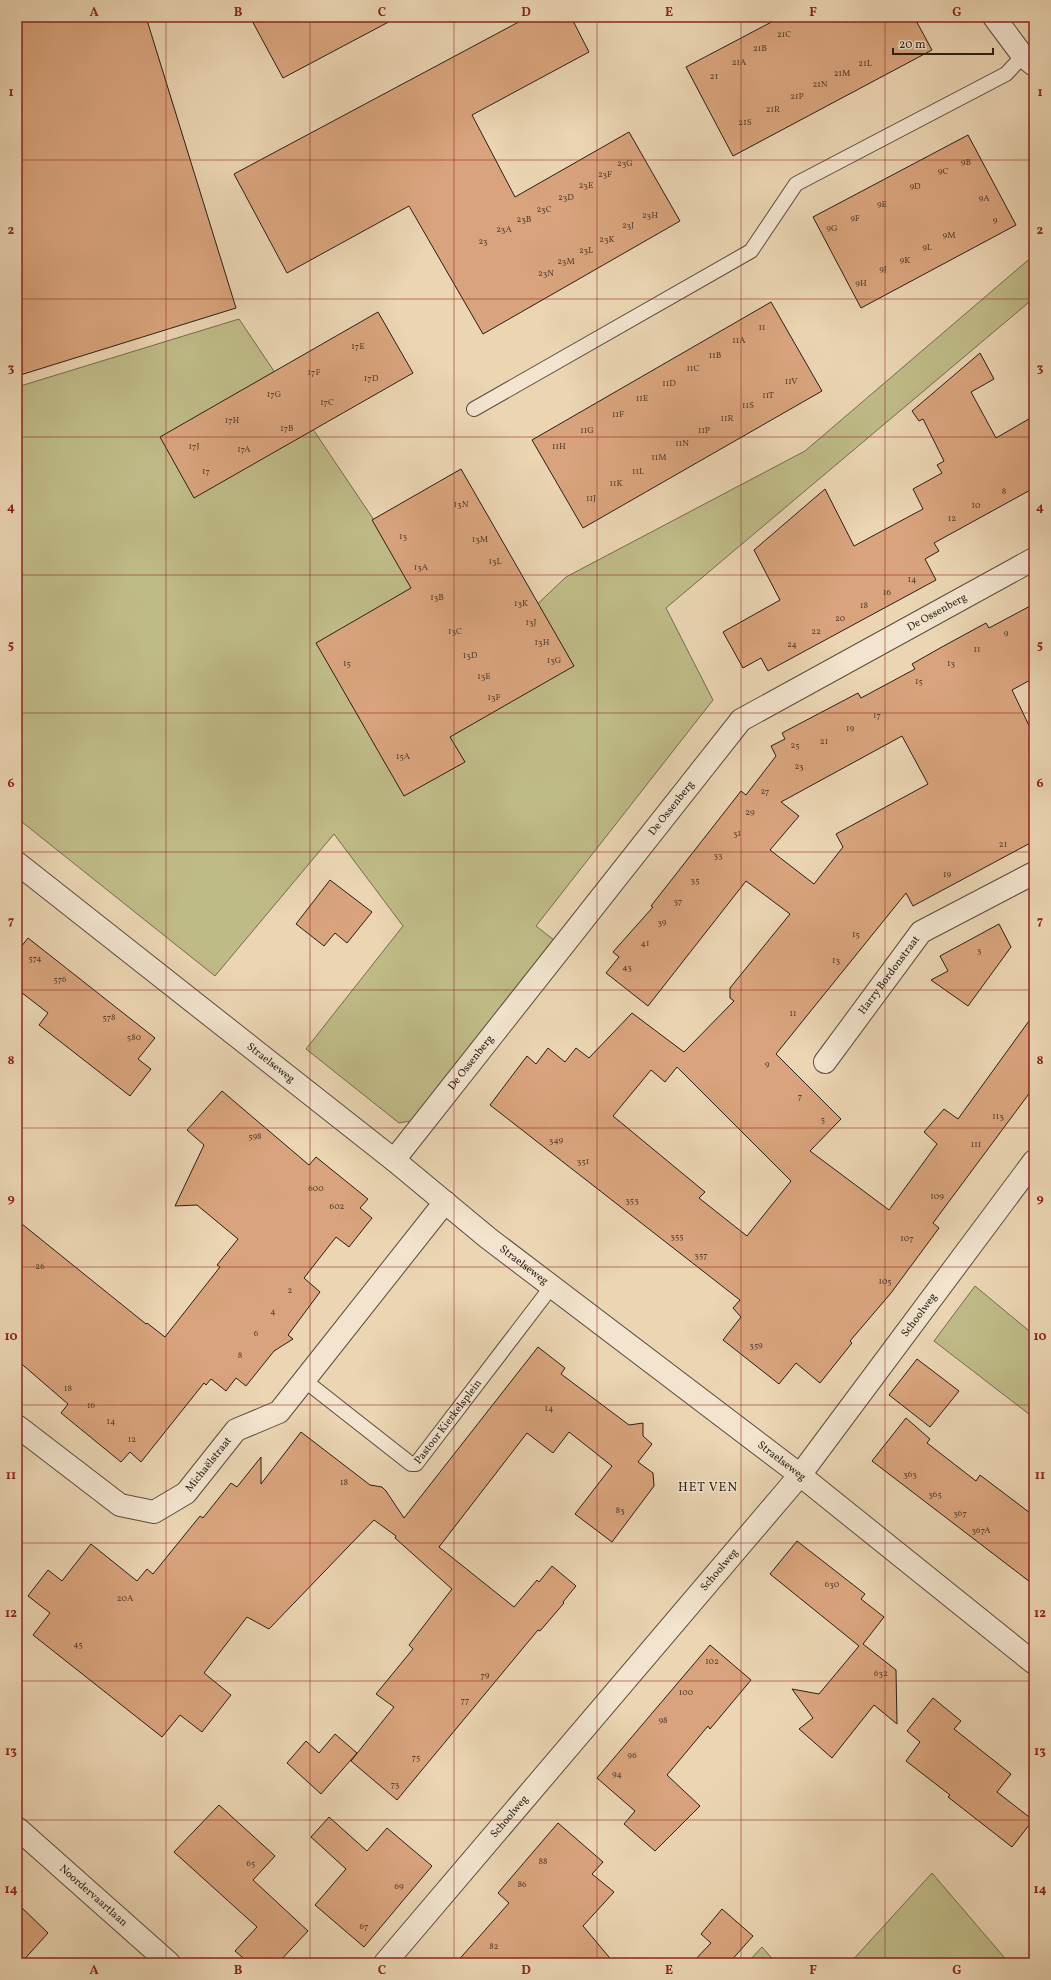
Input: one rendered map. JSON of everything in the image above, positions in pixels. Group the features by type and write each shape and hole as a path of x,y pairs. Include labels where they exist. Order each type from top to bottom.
{"street":[{"path":"994,17 1028,60"},
{"name":"De Ossenberg","path":"394,1160 741,720 1034,559"},
{"name":"Straelseweg","path":"17,862 394,1160 488,1238 800,1475 1034,1663"},
{"name":"Harry Bordonstraat","path":"824,1062 921,932 1034,873"},
{"name":"Schoolweg","path":"385,1963 800,1475 1034,1161"},
{"name":"Michaëlstraat","path":"17,1426 120,1505 154,1512 186,1493 236,1430 279,1412 445,1202"},
{"name":"Noordervaartlaan","path":"17,1828 169,1963"}],"lane":[{"path":"474,409 751,252 796,184 1006,74 1028,60"},
{"name":"Pastoor Kierkelsplein","path":"304,1380 411,1464 416,1464 552,1286"}],"shaded area":[{"path":"1034,255 1034,298 666,608 713,700 536,926 554,940 411,1121 399,1123 306,1049 403,926 334,834 215,976 17,818 17,387 239,319 472,666 566,577 805,451"},
{"path":"975,1286 1034,1335 1034,1418 934,1341"},
{"path":"932,1873 1009,1963 850,1963"},
{"path":"762,1947 776,1963 747,1963"}],"building":[{"path":"17,17 146,17 236,308 17,376"},
{"path":"250,17 398,17 283,78"},
{"path":"528,17 571,17 589,52 472,115 515,197 629,132 680,221 483,334 409,206 287,273 234,174"},
{"path":"781,17 914,17 932,50 733,156 686,67"},
{"path":"968,135 1016,225 861,308 813,217"},
{"path":"771,302 822,391 583,528 532,440"},
{"path":"378,312 413,373 194,498 160,437"},
{"path":"980,353 994,379 971,392 996,438 1034,416 1034,488 934,543 939,551 925,559 936,580 768,671 761,658 743,668 723,632 780,600 754,550 825,489 854,546 923,509 913,489 942,473 937,465 944,461 923,419 919,421 912,411"},
{"path":"461,469 574,666 450,737 465,762 404,796 316,643 411,588 372,520"},
{"path":"1034,604 1034,678 1012,690 1034,736 1034,841 913,906 906,893 776,1054 841,1119 810,1151 889,1210 937,1144 924,1132 944,1109 958,1119 1034,1014 1034,1087 933,1223 939,1228 891,1293 850,1341 852,1343 820,1383 796,1363 779,1384 723,1340 741,1317 733,1308 740,1300 490,1105 527,1056 536,1064 548,1048 565,1062 576,1048 589,1058 632,1013 684,1052 734,1001 730,998 730,988 790,914 746,881 648,1006 606,973 619,957 613,952 653,907 651,906 741,791 746,795 776,756 771,746 785,739 782,733 858,693 861,698 915,669 912,664 986,623 989,628","holes":["902,736 928,784 836,834 843,847 814,884 770,850 799,816 781,802","677,1067 791,1181 747,1236 699,1198 705,1192 613,1116 651,1070 665,1082"]},
{"path":"330,880 372,912 347,943 335,933 324,946 296,924"},
{"path":"999,924 1011,947 968,1006 931,980 948,971 940,956"},
{"path":"28,938 155,1038 138,1059 151,1069 130,1096 39,1025 48,1013 17,989 17,952"},
{"path":"222,1091 309,1165 316,1157 368,1199 360,1208 372,1218 349,1247 336,1237 304,1278 320,1292 288,1335 293,1339 274,1351 246,1386 236,1378 226,1391 211,1379 206,1385 204,1383 141,1462 130,1452 121,1462 61,1413 68,1404 17,1360 17,1220 146,1324 147,1323 165,1337 220,1267 217,1265 238,1239 197,1205 175,1206 204,1145 187,1130"},
{"path":"538,1347 565,1368 561,1374 629,1425 643,1423 643,1436 652,1444 638,1462 653,1473 654,1486 612,1542 575,1514 612,1466 569,1432 553,1453 527,1433 439,1547 514,1607 537,1580 539,1582 552,1566 576,1586 563,1602 564,1603 540,1631 538,1630 397,1800 351,1761 394,1707 376,1694 413,1649 409,1645 452,1589 395,1538 396,1536 374,1520 269,1629 247,1617 204,1673 231,1695 202,1732 180,1715 162,1737 33,1635 50,1613 28,1596 48,1570 62,1581 91,1544 137,1581 147,1569 153,1574 200,1516 203,1518 231,1483 237,1487 261,1457 261,1484 301,1432 370,1485 382,1487 404,1518"},
{"path":"917,1359 959,1391 930,1427 889,1395"},
{"path":"906,1418 930,1439 927,1443 976,1481 980,1475 1034,1516 1034,1585 872,1461"},
{"path":"797,1541 865,1594 861,1599 884,1617 863,1644 896,1670 897,1724 874,1705 832,1758 799,1729 813,1718 792,1689 819,1694 859,1646 770,1574"},
{"path":"710,1645 751,1680 710,1729 708,1726 667,1775 700,1806 655,1851 624,1824 635,1811 597,1778"},
{"path":"933,1698 961,1721 954,1729 1011,1774 997,1792 1033,1820 1012,1847 948,1797 950,1795 906,1761 920,1742 907,1731"},
{"path":"335,1734 357,1753 321,1794 287,1763 306,1741 319,1753"},
{"path":"219,1805 275,1856 253,1880 308,1931 278,1963 249,1963 235,1951 257,1927 174,1852"},
{"path":"329,1817 367,1851 387,1828 432,1866 364,1947 315,1905 346,1869 311,1837"},
{"path":"558,1823 603,1862 592,1874 614,1892 583,1926 614,1963 456,1963 509,1903 498,1893"},
{"path":"17,1903 48,1933 21,1963 17,1963"},
{"path":"722,1909 753,1936 729,1963 692,1963 711,1943 701,1934"}],"district":[{"name":"HET VEN","path":"708,1488"}]}
